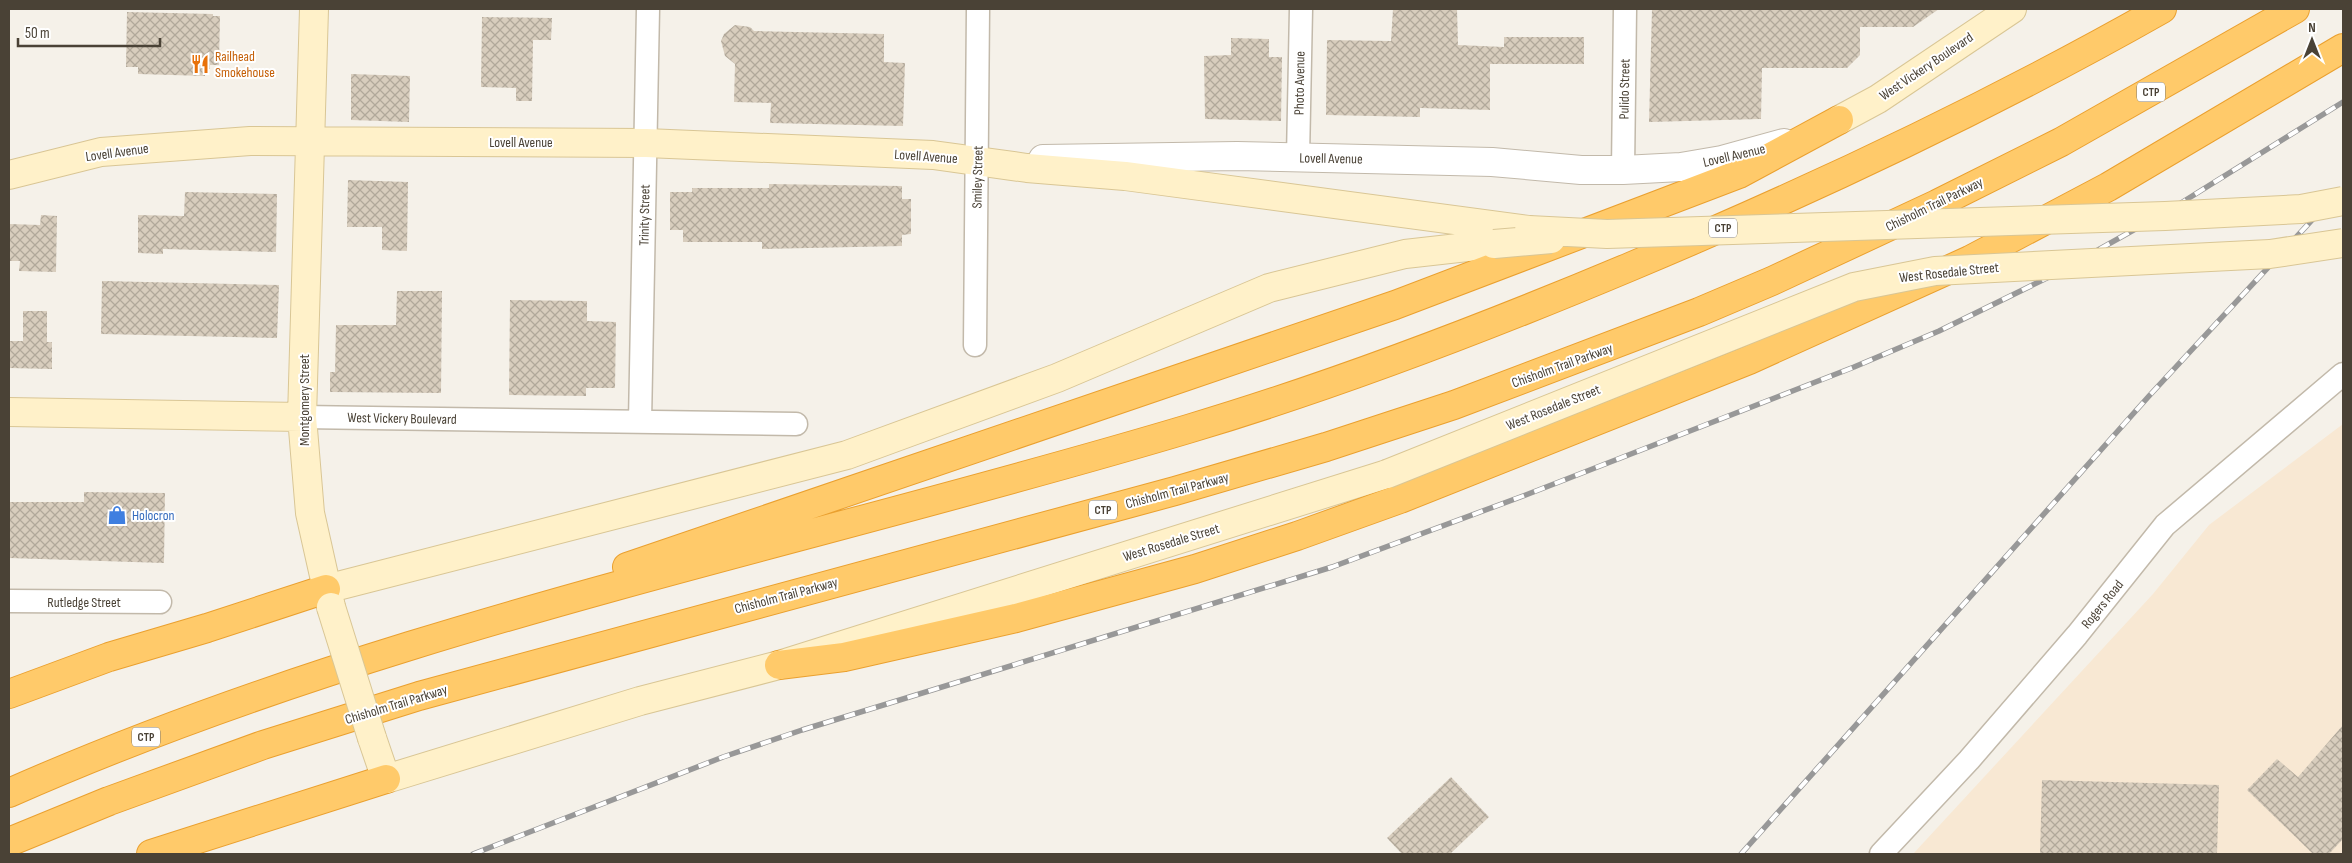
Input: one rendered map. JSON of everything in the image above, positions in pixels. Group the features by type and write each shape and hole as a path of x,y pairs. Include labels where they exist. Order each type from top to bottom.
{"highway":[{"name":"CTP","path":"9,793 212,712 373,657 659,574 1052,470 1240,413 1370,369 1545,304 1825,182 1977,107 2162,9"},
{"name":"Chisholm Trail Parkway","path":"9,842 109,801 263,745 419,696 1166,494 1274,463 1397,424 1699,312 1780,277 2004,170 2160,87 2295,9"},
{"path":"779,664 844,657 1016,618 1195,569 1297,536 1409,496 1749,360 1970,260 2108,187 2343,48"},
{"path":"490,622 648,558 1048,425 1395,305 1738,174 1839,120"},
{"path":"9,694 109,657 207,628 328,598"},
{"path":"151,854 386,779"}],"main road":[{"name":"Montgomery Street","path":"314,9 302,417 310,513 328,598 386,779"},
{"name":"West Vickery Boulevard","path":"1839,120 1878,99 2012,9"},
{"name":"Lovell Avenue","path":"9,175 101,152 250,141 646,143 914,154 977,160"},
{"path":"977,160 1027,168 1125,176 1529,230 1607,234"},
{"path":"328,598 847,455 1057,378 1269,288 1405,254 1607,234 2165,216 2301,209 2343,201"},
{"name":"West Rosedale Street","path":"779,664 1387,474 1854,287 1934,271 2270,254 2343,244"},
{"name":"West Vickery Boulevard","path":"9,412 302,417"},
{"path":"386,779 640,701 779,664"}],"street":[{"name":"Trinity Street","path":"640,422 648,9"},
{"name":"Smiley Street","path":"975,345 978,9"},
{"name":"Photo Avenue","path":"1298,157 1301,9"},
{"name":"Pulido Street","path":"1623,170 1625,9"},
{"name":"Lovell Avenue","path":"977,160 1298,157 1492,162 1581,170 1623,170 1681,167 1722,160 1782,144 1839,120"},
{"name":"Rogers Road","path":"1880,854 1969,760 2071,642 2165,525 2343,374"},
{"name":"West Vickery Boulevard","path":"302,417 796,424"},
{"name":"Rutledge Street","path":"9,601 160,602"}],"shaded area":[{"path":"2343,424 2343,854 1913,854 2153,594 2209,525"}],"building":[{"path":"1393,9 1457,9 1458,45 1504,47 1504,37 1584,37 1584,64 1490,64 1490,110 1420,108 1420,117 1326,115 1327,40 1391,41"},
{"path":"1652,9 1939,9 1913,27 1860,27 1860,55 1847,68 1762,68 1761,119 1649,122"},
{"path":"127,12 213,14 213,16 220,16 219,65 210,65 210,69 205,69 205,76 138,74 138,67 126,67"},
{"path":"482,17 552,18 551,40 533,40 532,101 516,101 516,88 481,87"},
{"path":"735,25 750,27 754,31 884,34 884,62 905,63 903,126 770,123 771,103 734,102 735,64 725,56 721,41 724,34"},
{"path":"1231,38 1269,39 1269,57 1282,57 1281,121 1205,119 1204,56 1231,55"},
{"path":"351,74 410,76 409,122 351,120"},
{"path":"348,180 408,182 407,251 382,250 382,227 347,227"},
{"path":"769,184 902,186 902,199 911,199 911,234 902,235 902,246 762,249 762,242 683,242 683,230 670,230 670,192 692,192 692,188 769,188"},
{"path":"185,192 277,194 276,252 163,249 163,254 138,253 138,215 184,216"},
{"path":"41,215 57,216 56,272 19,271 20,261 9,261 9,224 40,225"},
{"path":"102,281 279,285 277,338 101,334"},
{"path":"397,291 442,291 441,393 330,392 330,372 335,372 336,325 396,325"},
{"path":"510,300 587,301 587,321 616,322 615,388 586,388 586,396 509,395"},
{"path":"23,311 47,311 47,342 52,342 52,369 9,368 9,341 23,341"},
{"path":"84,492 165,493 164,563 9,558 9,502 84,502"},
{"path":"2343,725 2343,839 2329,854 2313,854 2247,790 2277,759 2298,777"},
{"path":"1451,777 1489,817 1450,854 1402,854 1387,838"},
{"path":"2042,780 2219,785 2217,854 2040,854"}],"railway":[{"path":"473,854 723,757 802,730 1332,567 1523,496 1854,367 1939,331 2055,274 2173,208 2343,102"},
{"path":"1741,854 2149,396 2325,206 2343,191"}],"place":[{"name":"Railhead Smokehouse","path":"200,64"},
{"name":"Holocron","path":"117,515"}]}
